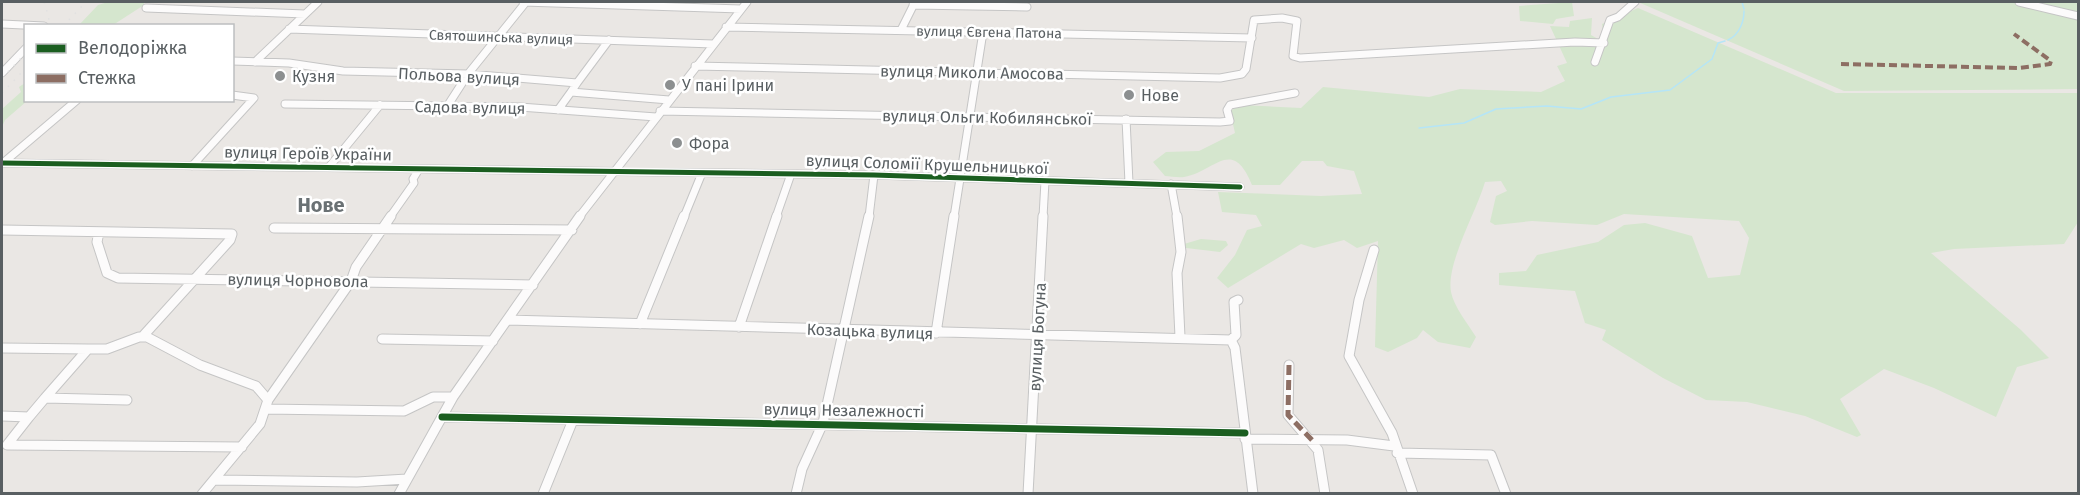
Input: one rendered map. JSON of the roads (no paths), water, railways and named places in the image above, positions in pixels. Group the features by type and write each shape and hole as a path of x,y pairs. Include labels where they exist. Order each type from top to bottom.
{"street":[{"path":"153,2 146,8 305,14"},
{"path":"255,62 318,2"},
{"path":"448,105 468,74 525,2 741,9"},
{"path":"399,494 453,397 613,171 747,2"},
{"path":"1595,62 1604,43 1610,20 1618,17 1635,2"},
{"path":"2019,2 2079,16"},
{"path":"901,30 914,3 1027,7"},
{"path":"1252,38 1254,20 1294,19 1297,21 1293,56 1300,58 1575,42 1604,43"},
{"path":"2,24 24,25"},
{"name":"вулиця Євгена Патона","path":"726,27 1252,38"},
{"name":"Святошинська вулиця","path":"290,29 713,44"},
{"path":"936,333 983,32"},
{"name":"вулиця Миколи Амосова","path":"695,66 1220,78 1242,74 1246,69 1252,38"},
{"path":"558,110 609,40"},
{"path":"2,73 24,50"},
{"name":"Польова вулиця","path":"234,61 343,71 468,74 577,83"},
{"path":"571,92 669,100"},
{"name":"вулиця Ольги Кобилянської","path":"658,114 1230,121 1227,110 1230,105 1247,103 1276,93 1295,93"},
{"path":"192,166 254,98 234,96"},
{"path":"2,163 75,102"},
{"name":"Садова вулиця","path":"285,104 448,105 658,114"},
{"path":"329,167 380,105"},
{"path":"1126,119 1129,183"},
{"name":"вулиця Героїв України","path":"2,163 613,171"},
{"path":"202,494 260,424 266,404 351,281 356,267 414,183 413,178 419,169"},
{"name":"вулиця Соломії Крушельницької","path":"613,171 961,177 1240,188"},
{"path":"640,324 702,172"},
{"path":"739,327 792,174"},
{"path":"796,494 802,469 823,423 873,201 874,175"},
{"name":"вулиця Богуна","path":"1028,494 1045,181"},
{"path":"1172,184 1181,252 1178,273 1180,337"},
{"path":"274,228 572,230"},
{"path":"2,230 232,234 230,240 143,336 107,349 2,348"},
{"name":"вулиця Чорновола","path":"99,232 97,242 110,276 533,285"},
{"path":"1374,250 1359,300 1349,356 1392,433 1395,449 1413,494"},
{"path":"1238,300 1234,302 1236,335 1231,340 1235,348 1252,494"},
{"name":"Козацька вулиця","path":"508,320 1231,340"},
{"path":"143,336 156,340 200,365 256,386 266,404"},
{"path":"382,339 493,341"},
{"path":"88,349 7,445 242,447"},
{"path":"1288,365 1288,415 1312,440 1318,450 1325,494"},
{"path":"266,404 404,411 433,397 453,397"},
{"path":"45,398 127,399"},
{"path":"2,416 29,417"},
{"name":"вулиця Незалежності","path":"442,417 823,423 1312,440 1395,449 1491,455 1506,494"},
{"path":"543,494 573,420"},
{"path":"215,480 357,482 407,479"}],"waterway":[{"path":"1742,2 1744,9"},
{"path":"1728,40 1740,28 1744,11"},
{"path":"1419,128 1464,123 1496,109 1547,106 1581,109 1611,97 1670,90 1712,59 1718,43 1725,41"}],"railway":[{"path":"44,2 49,18 48,24"},
{"path":"65,24 86,2"},
{"path":"2,78 24,55"},
{"path":"2,93 24,70"}],"place":[{"name":"Кузня","path":"280,76"},
{"name":"У пані Ірини","path":"670,85"},
{"name":"Нове","path":"1129,95"},
{"name":"Фора","path":"677,143"}],"district":[{"name":"Нове","path":"321,205"}]}
